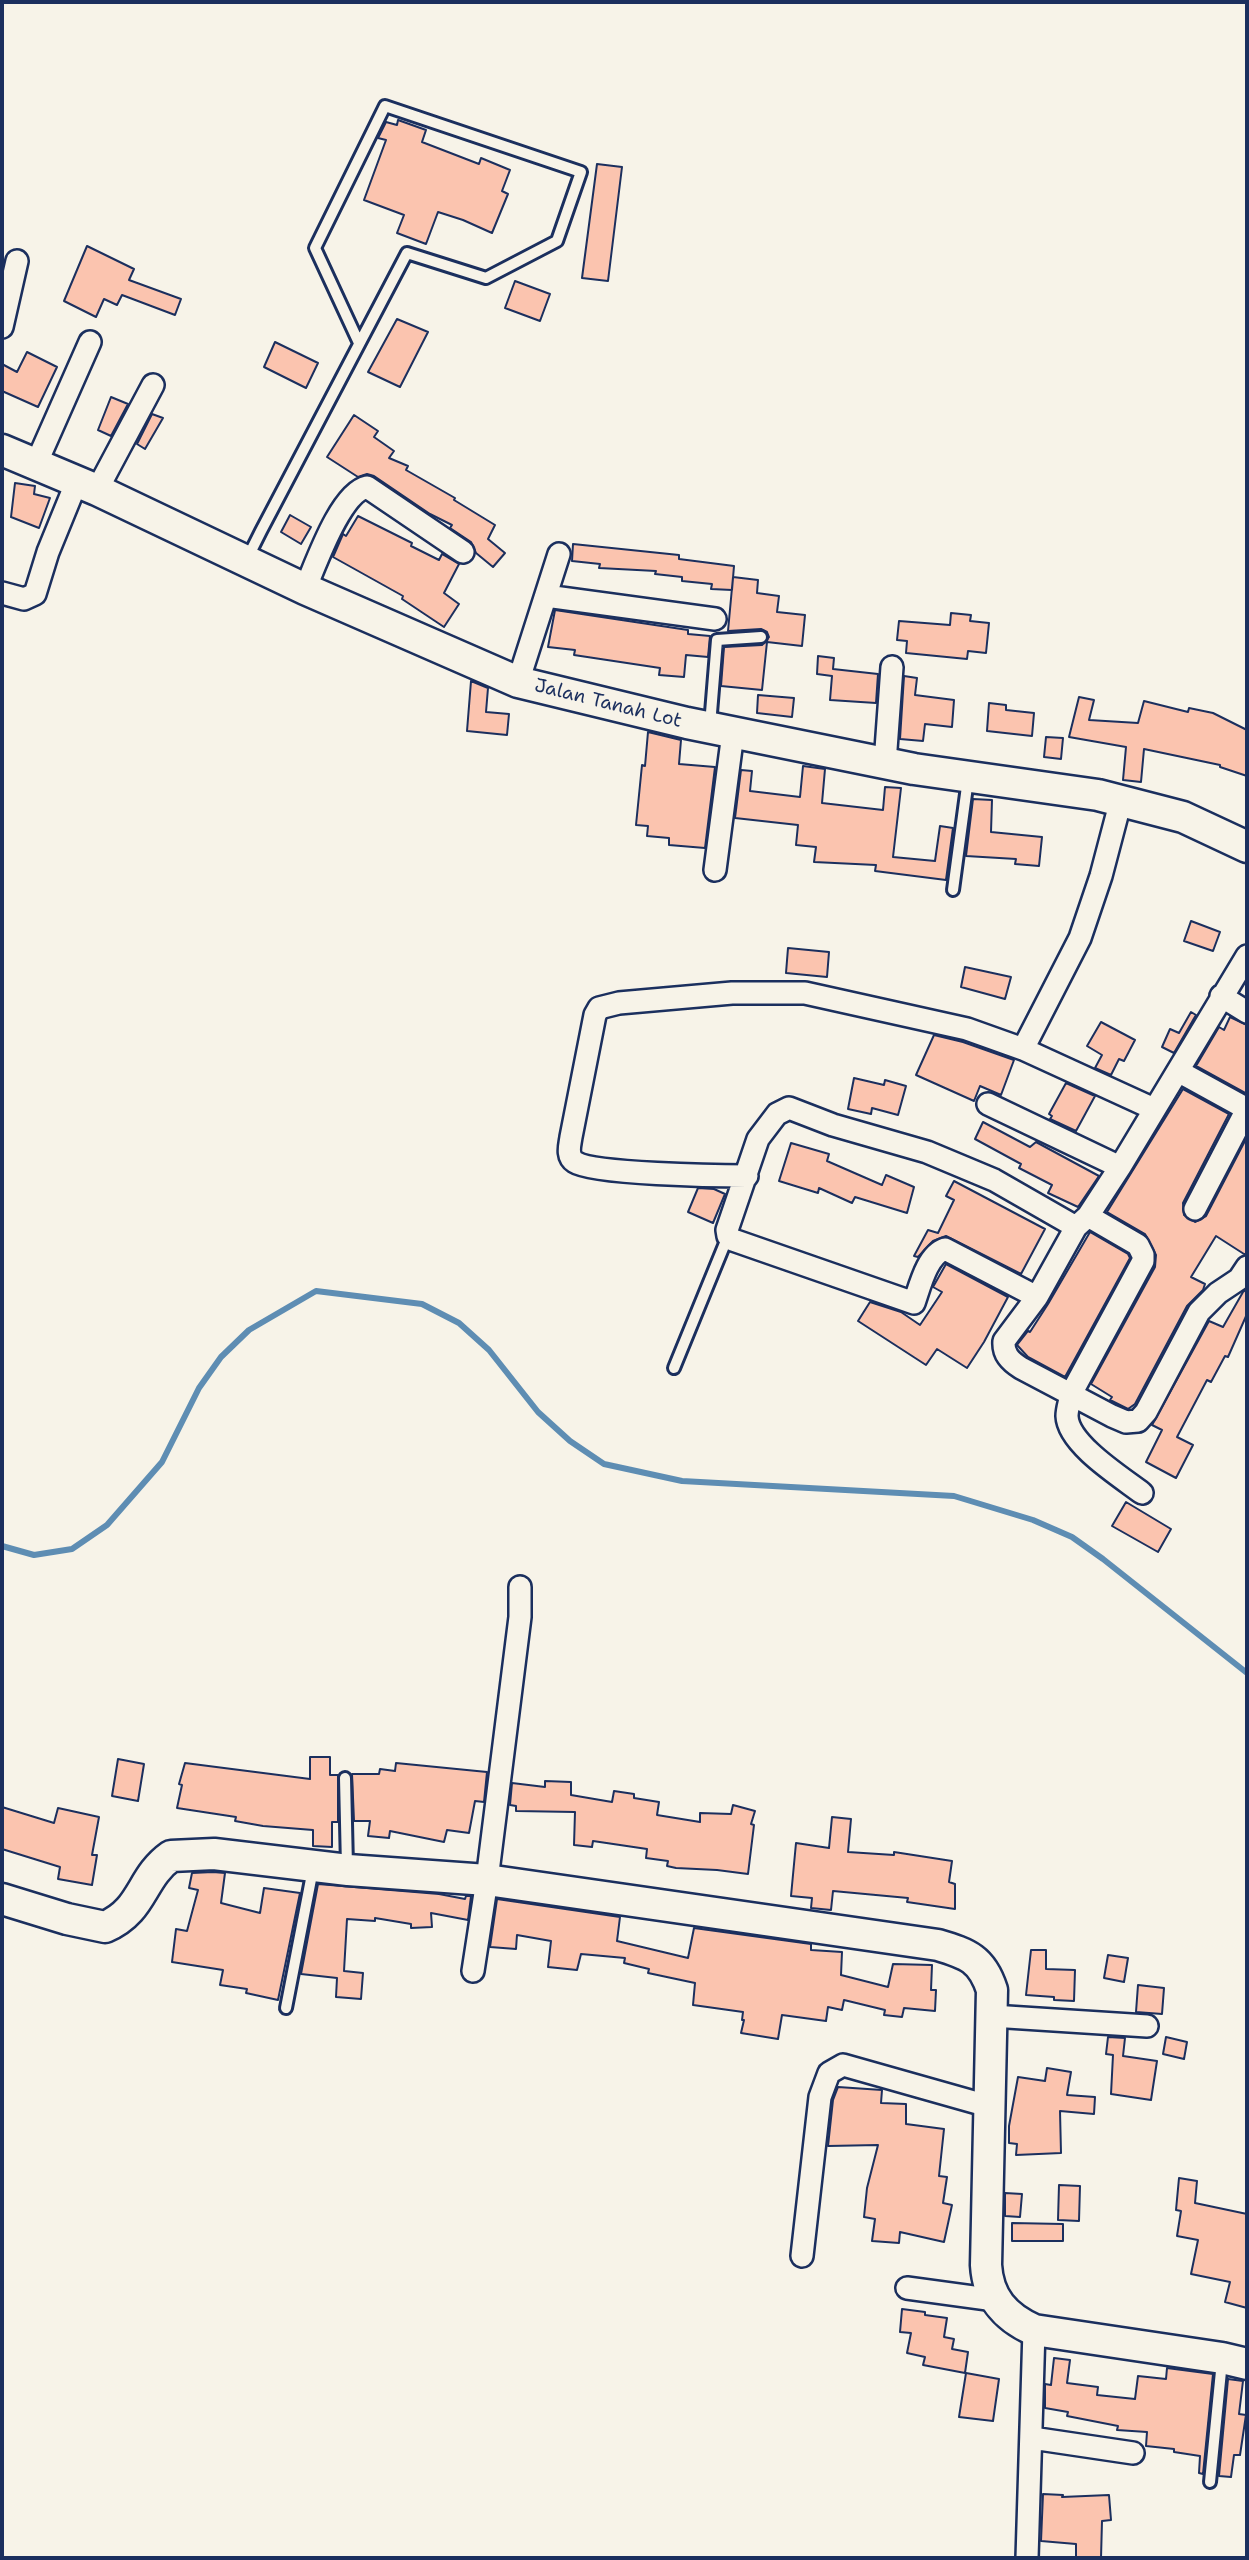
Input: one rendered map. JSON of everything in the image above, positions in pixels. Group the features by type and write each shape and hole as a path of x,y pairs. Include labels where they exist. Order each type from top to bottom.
{"street":[{"path":"2,327 17,261"},
{"path":"36,464 90,342"},
{"path":"2,593 24,599 35,594 48,552 153,384"},
{"name":"Jalan Tanah Lot","path":"2,450 87,486 305,589 518,682 721,730 885,763 1098,794 1183,817 1247,847"},
{"path":"305,589 337,518 347,501 362,488 367,487 463,552"},
{"path":"518,682 559,554"},
{"path":"546,596 715,619"},
{"path":"885,763 892,667"},
{"path":"715,870 721,730"},
{"path":"1023,1049 1080,938 1101,876 1121,800"},
{"path":"1247,956 1120,1167 1082,1222 1037,1297 1004,1341 1003,1347 1010,1361 1126,1422 1138,1421 1146,1412 1199,1312 1218,1293 1239,1279 1247,1268"},
{"path":"747,1176 620,1170 580,1164 571,1158 571,1137 595,1015 599,1008 619,1003 732,992 805,993 967,1029 1023,1049 1154,1109"},
{"path":"1221,996 1247,1012"},
{"path":"1178,1071 1247,1109 1195,1209"},
{"path":"988,1104 1120,1167"},
{"path":"1037,1297 946,1249 937,1253 929,1265 914,1303 733,1240 728,1236 727,1230 758,1139 777,1114 789,1108 833,1125 927,1152 1138,1245 1143,1261 1071,1394 1067,1418 1074,1434 1086,1449 1142,1493"},
{"path":"473,1971 520,1617 520,1587"},
{"path":"2,1899 67,1919 105,1927 131,1910 156,1869 171,1856 214,1854 348,1870 487,1880 938,1945 969,1956 981,1965 992,1990 986,2265 990,2289 995,2300 1012,2319 1034,2330 1235,2361"},
{"path":"992,2015 1147,2026"},
{"path":"802,2256 820,2097 829,2073 835,2067 843,2065 861,2068 988,2106"},
{"path":"907,2288 995,2300"},
{"path":"1027,2558 1034,2330"},
{"path":"1032,2438 1132,2453"}],"lane":[{"path":"246,561 407,253 486,278 557,241 581,172 385,106 315,248 359,343"},
{"path":"721,730 717,640 761,637"},
{"path":"953,890 969,776"},
{"path":"674,1368 728,1236"},
{"path":"345,1778 348,1870"},
{"path":"286,2008 314,1866"},
{"path":"1210,2482 1235,2361"}],"building":[{"path":"398,120 426,130 422,142 479,164 481,158 510,170 502,191 508,194 492,233 438,212 426,244 397,233 404,215 364,200 386,140 378,138 386,122 397,125"},
{"path":"597,164 622,167 608,281 582,278"},
{"path":"87,246 134,269 129,280 181,299 175,315 122,295 117,305 104,299 96,317 64,301"},
{"path":"515,281 550,294 540,321 505,308"},
{"path":"397,319 428,332 400,387 368,372"},
{"path":"275,342 318,363 306,388 264,367"},
{"path":"27,352 57,367 38,407 2,391 2,364 17,372"},
{"path":"111,397 128,404 111,436 98,430"},
{"path":"152,414 163,418 145,449 137,444"},
{"path":"354,415 378,431 374,437 394,451 389,458 408,466 406,470 495,525 488,539 505,553 493,567 476,553 471,542 450,528 452,525 430,514 374,476 367,474 358,477 327,457"},
{"path":"15,483 35,486 34,494 50,498 39,528 11,517"},
{"path":"290,515 311,527 301,544 281,532"},
{"path":"358,516 439,560 442,554 459,564 444,593 459,604 444,627 402,599 403,596 333,557 343,534 346,536"},
{"path":"573,544 679,555 679,559 734,566 732,590 711,589 712,584 682,581 682,577 655,574 656,571 599,568 600,564 572,561"},
{"path":"733,577 758,580 757,593 779,596 777,612 805,615 802,646 767,642 762,690 721,686 724,647 762,645 769,637 767,632 761,629 728,631"},
{"path":"555,610 688,630 688,634 710,636 708,657 686,655 684,677 659,675 660,668 574,655 575,650 548,647"},
{"path":"951,613 971,615 970,621 989,623 986,653 968,651 967,659 906,653 907,641 897,640 899,621 950,625"},
{"path":"818,656 834,658 833,669 878,674 876,703 830,700 832,676 817,674"},
{"path":"904,676 917,678 915,695 954,700 952,727 925,724 923,741 900,739"},
{"path":"471,681 488,688 486,712 509,714 507,735 467,731"},
{"path":"758,695 794,698 792,717 757,713"},
{"path":"1079,697 1094,700 1089,720 1138,723 1144,701 1188,712 1189,708 1213,713 1247,730 1247,776 1220,765 1144,749 1141,782 1123,780 1126,747 1069,737"},
{"path":"989,703 1006,705 1006,710 1034,713 1032,736 987,731"},
{"path":"648,732 681,740 679,764 715,767 705,848 669,845 669,838 647,836 648,826 636,825"},
{"path":"1046,737 1063,738 1061,759 1044,757"},
{"path":"803,766 825,769 822,803 883,810 885,787 901,788 893,857 935,861 940,826 953,828 946,880 875,871 876,865 814,862 816,847 796,845 798,825 735,818 741,770 752,771 750,791 800,797"},
{"path":"973,799 992,800 991,832 1042,837 1039,866 1015,864 1016,859 966,856"},
{"path":"1191,921 1220,932 1213,951 1184,941"},
{"path":"788,948 829,952 827,977 786,973"},
{"path":"965,967 1011,977 1005,999 961,987"},
{"path":"1191,1012 1196,1015 1174,1053 1162,1047 1170,1029 1179,1033"},
{"path":"1230,1017 1247,1025 1247,1094 1196,1066 1219,1027 1224,1030"},
{"path":"1101,1022 1135,1040 1124,1061 1119,1059 1111,1075 1095,1068 1102,1055 1087,1046"},
{"path":"934,1035 1014,1060 1001,1095 980,1086 974,1101 916,1075"},
{"path":"854,1078 884,1085 885,1080 906,1086 898,1115 872,1108 871,1114 848,1109"},
{"path":"1066,1083 1095,1096 1076,1131 1050,1119 1052,1116 1049,1114"},
{"path":"1183,1089 1229,1114 1183,1203 1184,1215 1195,1222 1206,1216 1247,1137 1247,1254 1216,1236 1191,1277 1205,1284 1203,1290 1187,1306 1135,1404 1128,1409 1110,1400 1112,1397 1091,1384 1155,1267 1156,1255 1145,1234 1107,1212"},
{"path":"983,1122 1030,1147 1036,1142 1099,1176 1078,1207 1048,1193 1052,1185 1019,1168 1021,1164 975,1139"},
{"path":"791,1143 829,1154 827,1161 882,1185 886,1175 914,1187 907,1213 855,1197 852,1203 819,1188 818,1193 779,1181"},
{"path":"954,1181 1045,1229 1021,1274 946,1236 933,1241 918,1257 914,1256 928,1230 938,1233 954,1200 946,1196"},
{"path":"698,1188 714,1189 725,1194 713,1223 688,1212"},
{"path":"1090,1232 1128,1254 1130,1258 1065,1377 1028,1357 1017,1345 1028,1331 1030,1332"},
{"path":"946,1264 1008,1297 967,1368 937,1349 926,1365 858,1321 870,1302 901,1312 920,1325 942,1292 933,1287"},
{"path":"1247,1289 1247,1314 1228,1357 1225,1356 1211,1382 1207,1380 1177,1437 1193,1445 1176,1478 1146,1462 1162,1430 1152,1425 1209,1321 1223,1327"},
{"path":"1126,1502 1171,1529 1158,1552 1112,1526"},
{"path":"310,1757 330,1757 330,1775 338,1775 338,1822 332,1822 332,1847 313,1846 313,1830 263,1826 235,1821 236,1817 177,1808 182,1785 179,1784 185,1763 310,1779"},
{"path":"118,1759 144,1764 138,1801 112,1796"},
{"path":"396,1763 487,1772 484,1802 475,1801 469,1833 447,1830 444,1842 390,1831 389,1838 368,1836 370,1821 354,1821 352,1774 379,1774 380,1769 395,1771"},
{"path":"545,1781 571,1782 571,1795 612,1802 614,1791 634,1794 634,1798 659,1802 657,1815 700,1822 700,1813 731,1814 733,1805 755,1811 751,1824 754,1825 748,1874 667,1866 668,1861 646,1858 647,1849 593,1841 592,1847 574,1845 575,1812 516,1811 516,1806 510,1805 512,1783 545,1787"},
{"path":"2,1807 54,1823 58,1808 99,1817 92,1855 97,1855 92,1885 58,1879 60,1867 2,1849"},
{"path":"832,1817 851,1819 848,1852 894,1855 894,1852 952,1861 949,1882 955,1884 955,1909 907,1902 908,1898 833,1891 831,1910 811,1908 812,1898 791,1896 796,1843 829,1848"},
{"path":"192,1873 225,1873 221,1903 260,1913 264,1888 300,1893 278,2000 246,1993 247,1989 220,1985 223,1970 172,1962 176,1929 187,1931 198,1890 189,1888"},
{"path":"318,1884 439,1894 465,1899 466,1896 471,1896 468,1920 431,1913 432,1927 411,1928 411,1924 375,1918 375,1921 347,1919 344,1971 363,1973 361,1999 336,1997 337,1978 301,1974"},
{"path":"497,1899 620,1917 617,1941 688,1958 694,1928 811,1944 811,1950 842,1952 841,1975 888,1987 893,1964 932,1965 931,1990 936,1990 935,2011 904,2008 902,2017 884,2015 885,2010 844,2000 842,2010 828,2007 826,2021 782,2015 778,2039 741,2033 743,2012 693,2005 695,1983 648,1973 649,1969 624,1963 625,1958 581,1954 577,1970 548,1967 551,1941 517,1935 516,1949 490,1947"},
{"path":"1031,1950 1046,1950 1046,1969 1075,1970 1074,2001 1026,1995"},
{"path":"1108,1955 1128,1958 1124,1982 1104,1978"},
{"path":"1138,1985 1164,1988 1162,2014 1136,2012"},
{"path":"1108,2037 1125,2038 1123,2056 1157,2061 1151,2100 1111,2094 1113,2055 1106,2054"},
{"path":"1166,2037 1187,2042 1184,2059 1163,2054"},
{"path":"1047,2068 1071,2072 1067,2095 1095,2097 1094,2114 1060,2111 1061,2153 1016,2155 1017,2144 1009,2143 1009,2126 1018,2077 1045,2081"},
{"path":"838,2087 882,2090 881,2103 906,2104 906,2124 944,2129 939,2176 947,2177 943,2203 952,2205 944,2242 900,2232 899,2243 872,2241 875,2219 864,2217 867,2188 878,2145 828,2146 833,2100"},
{"path":"1179,2178 1197,2181 1195,2203 1247,2214 1247,2308 1225,2302 1230,2282 1191,2274 1198,2240 1177,2236 1181,2211 1176,2210"},
{"path":"1059,2185 1080,2186 1079,2221 1058,2220"},
{"path":"1005,2193 1022,2194 1020,2217 1005,2216"},
{"path":"1012,2223 1063,2224 1063,2241 1012,2241"},
{"path":"902,2309 947,2318 944,2337 954,2339 952,2349 968,2352 965,2373 923,2365 925,2357 907,2353 911,2333 900,2332"},
{"path":"1054,2358 1070,2360 1067,2383 1098,2387 1097,2395 1135,2399 1138,2376 1166,2379 1167,2368 1213,2374 1203,2474 1199,2473 1200,2456 1174,2452 1174,2449 1146,2446 1147,2432 1117,2430 1118,2426 1067,2416 1068,2412 1045,2408 1045,2384 1051,2385"},
{"path":"966,2373 999,2379 993,2421 959,2417"},
{"path":"1228,2379 1243,2381 1239,2414 1246,2415 1240,2455 1234,2455 1231,2477 1219,2476"},
{"path":"1043,2494 1063,2495 1062,2497 1109,2495 1111,2520 1102,2521 1101,2558 1076,2558 1076,2544 1041,2541"}],"waterway":[{"path":"2,1546 34,1555 72,1549 107,1525 162,1462 199,1388 221,1357 249,1330 316,1291 422,1304 459,1323 489,1350 538,1412 570,1441 604,1464 682,1481 954,1496 1033,1520 1072,1537 1103,1559 1247,1673"}]}
